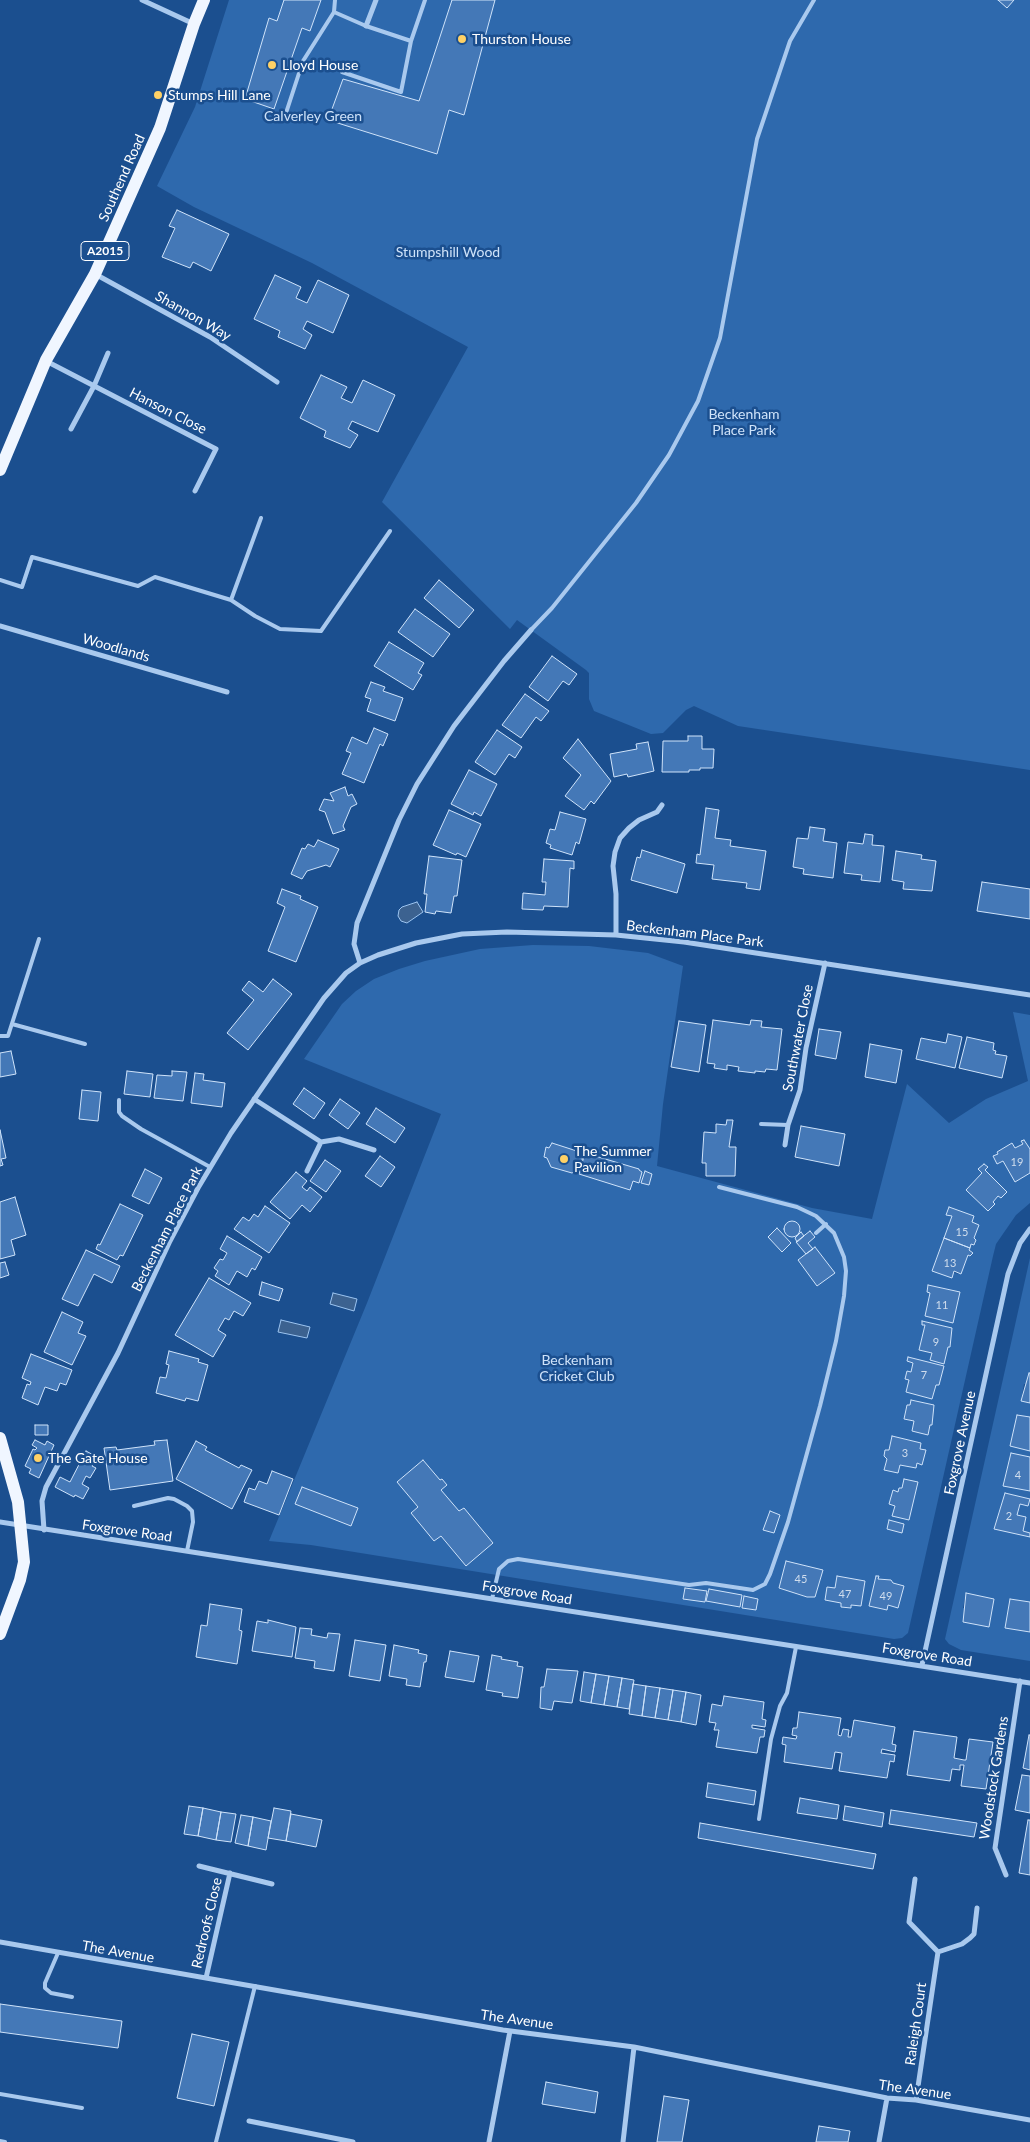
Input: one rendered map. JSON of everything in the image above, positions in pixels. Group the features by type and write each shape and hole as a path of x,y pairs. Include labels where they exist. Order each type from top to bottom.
{"main road":[{"name":"Southend Road","path":"0,470 46,360 95,274 160,128 194,24 204,0"},
{"path":"0,1438 18,1502 23,1570 8,1618 0,1634"}],"street":[{"path":"142,0 194,24"},
{"path":"366,26 376,0"},
{"name":"Shannon Way","path":"95,274 210,337 277,382"},
{"path":"71,429 94,386 108,353"},
{"name":"Hanson Close","path":"46,360 216,449 196,491"},
{"name":"Woodlands","path":"0,626 227,692"},
{"path":"360,963 354,944 357,922 399,820 417,784 454,726 504,661 531,630"},
{"path":"616,935 616,894 613,866 615,852 620,838 628,828 657,812 662,805"},
{"name":"Beckenham Place Park","path":"44,1530 42,1501 46,1487 118,1353 170,1241 210,1168 254,1099 324,998 346,973 360,963 378,954 416,943 462,934 507,932 616,935 684,942 1030,995"},
{"name":"Southwater Close","path":"785,1145 788,1125 800,1090 806,1048 824,963"},
{"path":"254,1099 321,1142 339,1139 374,1150"},
{"path":"307,1171 321,1142"},
{"name":"Foxgrove Avenue","path":"922,1665 1008,1274 1020,1243 1030,1229"},
{"name":"Foxgrove Road","path":"0,1522 1030,1683"},
{"name":"Woodstock Gardens","path":"1006,1875 995,1848 1020,1681"},
{"name":"Redroofs Close","path":"199,1866 272,1884"},
{"name":"Redroofs Close","path":"206,1978 230,1873"},
{"path":"915,1879 909,1922 938,1952 962,1944 974,1934 977,1908"},
{"name":"The Avenue","path":"0,1942 510,2031 634,2047 887,2098 916,2100 1030,2120"},
{"name":"Raleigh Court","path":"916,2100 938,1952"},
{"path":"489,2142 510,2031"},
{"path":"623,2142 634,2047"},
{"path":"879,2142 887,2098"},
{"path":"249,2122 353,2142"}],"lane":[{"path":"286,114 303,61 334,12 336,0"},
{"path":"342,72 402,92 411,41 425,0"},
{"path":"531,630 552,608 636,503 669,454 698,401 720,338 757,139 790,41 814,0"},
{"path":"334,12 366,26 411,41"},
{"path":"231,600 261,518"},
{"path":"0,580 22,587 32,557 138,586 155,577 231,600 255,616 280,629 321,631 390,531"},
{"path":"0,1036 8,1036 38,939"},
{"path":"12,1024 85,1044"},
{"path":"119,1100 119,1112 122,1116 210,1168"},
{"path":"761,1124 788,1125"},
{"path":"492,1599 499,1569 508,1561 518,1559 689,1586 706,1583 753,1590 765,1584 788,1522 820,1406 836,1341 844,1296 846,1271 844,1257 838,1241 826,1224 816,1216 797,1207 719,1188"},
{"path":"816,1232 826,1224"},
{"path":"134,1506 168,1498 187,1506 192,1511 194,1522 187,1551"},
{"path":"759,1819 771,1739 780,1706 787,1693 796,1647"},
{"path":"58,1953 45,1988 51,1993 72,1997"},
{"path":"216,2142 255,1986"},
{"path":"0,2094 82,2108"},
{"path":"0,2141 5,2142"}],"green space":[{"name":"Beckenham Place Park","path":"229,0 1030,0 1030,770 738,726 694,706 686,710 663,733 651,734 594,711 589,699 589,673 586,670 517,620 510,629 382,502 468,347 312,263 194,207 157,186 195,107"},
{"name":"Beckenham Cricket Club","path":"533,945 589,946 648,953 683,966 663,1104 657,1166 812,1208 872,1219 907,1084 949,1123 986,1099 1028,1081 1013,1012 1030,1015 1030,1149 1024,1140 1021,1141 1023,1144 1015,1148 1012,1144 997,1152 998,1154 993,1157 998,1164 1003,1161 1015,1182 1030,1173 1030,1203 1016,1215 996,1244 908,1633 902,1638 894,1639 311,1545 269,1541 367,1303 441,1114 304,1059 342,1004 356,991 374,979 425,961 480,949","holes":["984,1164 988,1167 985,1170 1007,1192 1001,1198 998,1196 993,1202 995,1204 988,1211 966,1190 982,1173 978,1169","949,1207 974,1216 972,1222 979,1225 974,1238 976,1243 974,1245 971,1244 969,1250 973,1253 970,1256 968,1255 961,1274 932,1270 952,1216 946,1214","929,1285 960,1292 953,1323 925,1316 930,1293 927,1292","923,1321 952,1328 950,1347 948,1347 944,1363 930,1360 932,1353 919,1350 925,1325 922,1325","908,1357 944,1366 939,1385 936,1385 932,1399 906,1392 909,1380 905,1379 907,1371 911,1372 913,1363 907,1361","912,1400 934,1405 932,1425 930,1425 928,1435 912,1431 914,1421 904,1419 907,1405 910,1405","892,1436 921,1443 920,1449 925,1450 922,1464 917,1463 915,1468 900,1465 884,1470","786,1561 822,1571 815,1597 806,1597 779,1588","837,1576 865,1581 861,1606 841,1607 841,1603 825,1600 827,1587 835,1588","876,1576 879,1576 878,1579 891,1580 893,1583 903,1586 898,1607 888,1605 886,1610 869,1606"]},
{"path":"1030,1258 1030,1373 1027,1384 1024,1384 1021,1401 1030,1403 1030,1417 1014,1427 1010,1446 1030,1451 1030,1457 1008,1464 1003,1485 1030,1491 1030,1499 1005,1493 994,1528 1030,1537 1030,1602 1010,1599 1005,1628 1030,1632 1030,1661 961,1650 949,1644 945,1639","holes":["966,1593 994,1599 989,1627 963,1622 966,1608 963,1608"]},
{"path":"1030,1499 1030,1533 1023,1531 1026,1517 1017,1515 1020,1504 1028,1506"}],"shaded area":[{"path":"417,902 423,912 407,923 401,921 398,916 399,910 402,907"},
{"path":"333,1293 357,1299 354,1311 330,1304"},
{"path":"281,1320 310,1327 307,1338 278,1332"}],"building":[{"name":"Lloyd House","path":"284,0 321,0 310,31 302,28 274,109 245,99 269,18 277,21"},
{"name":"Thurston House","path":"452,0 495,0 464,115 449,110 437,154 328,120 343,79 419,101"},
{"path":"998,0 1014,0 1007,8"},
{"path":"177,210 229,234 211,271 193,262 190,268 162,257 175,228 169,226"},
{"path":"275,275 301,287 296,298 307,303 318,280 349,295 333,333 307,321 303,329 312,335 305,349 278,337 280,331 254,319"},
{"path":"321,375 347,387 341,398 352,403 363,380 395,395 378,432 352,421 348,429 358,435 350,448 324,437 326,431 300,418"},
{"path":"439,580 474,610 459,628 424,598"},
{"path":"415,609 450,634 433,657 398,632"},
{"path":"389,642 424,663 418,673 422,675 413,690 374,666"},
{"path":"552,656 577,674 569,685 563,681 548,701 529,687"},
{"path":"371,682 385,687 383,691 403,698 395,721 367,711 371,699 365,697"},
{"path":"525,694 549,711 541,721 536,717 521,738 502,725"},
{"path":"374,728 388,734 383,746 380,744 364,783 342,774 351,753 346,751 352,737 367,744"},
{"path":"497,730 522,747 515,758 509,754 495,775 475,762"},
{"path":"688,736 702,736 702,749 714,749 713,768 700,768 700,770 689,770 689,772 662,772 663,741 688,741"},
{"path":"578,739 611,781 594,804 591,801 584,810 565,796 581,775 563,758"},
{"path":"648,742 654,771 628,777 627,774 614,777 610,754 637,749 636,744"},
{"path":"469,770 497,784 481,816 474,812 473,815 451,804"},
{"path":"345,787 348,796 352,794 357,804 351,807 343,826 345,830 333,834 325,812 319,810 324,799 334,801 330,793"},
{"path":"706,808 719,810 715,838 731,840 730,846 766,851 760,890 746,888 747,883 712,879 714,865 696,863 697,854 700,855"},
{"path":"449,810 481,824 466,857 457,853 456,855 433,845"},
{"path":"560,812 586,819 579,844 576,842 572,855 550,848 551,845 546,843 550,829 555,830"},
{"path":"810,827 825,829 823,841 837,843 833,878 803,874 804,869 793,867 797,838 808,839"},
{"path":"865,834 873,835 872,845 884,846 880,882 861,880 862,875 844,873 848,842 863,844"},
{"path":"318,840 339,849 330,867 326,865 307,871 302,879 291,874 302,848 305,849 308,844 314,847"},
{"path":"642,850 685,864 677,893 631,880 637,857 640,858"},
{"path":"896,851 922,855 921,859 936,861 932,891 903,889 904,882 892,880"},
{"path":"429,856 462,860 457,896 454,896 451,913 436,911 435,914 425,912 427,894 424,894"},
{"path":"544,859 574,861 574,869 570,868 568,907 544,906 543,910 522,909 523,893 545,895 546,882 542,882"},
{"path":"982,882 1030,889 1030,919 977,911"},
{"path":"282,889 301,896 300,899 318,907 296,962 268,951 285,907 277,903"},
{"path":"273,979 292,994 248,1050 227,1033 254,1000 242,990 249,981 263,992"},
{"path":"713,1020 750,1025 751,1020 762,1021 761,1027 782,1029 777,1070 766,1069 765,1072 755,1071 755,1073 738,1071 739,1067 727,1065 727,1070 714,1068 715,1064 707,1063"},
{"path":"679,1021 706,1025 699,1072 671,1067"},
{"path":"819,1029 841,1032 836,1059 815,1055"},
{"path":"948,1034 962,1037 955,1068 916,1059 921,1038 946,1043"},
{"path":"967,1037 994,1043 993,1050 996,1051 995,1054 1007,1056 1002,1078 959,1068"},
{"path":"870,1044 902,1050 896,1083 865,1077"},
{"path":"11,1051 16,1074 0,1077 0,1053"},
{"path":"127,1071 153,1074 150,1097 124,1094"},
{"path":"172,1071 187,1072 183,1101 154,1098 157,1075 172,1076"},
{"path":"195,1073 204,1074 203,1080 225,1083 222,1107 191,1103"},
{"path":"304,1088 325,1103 314,1119 293,1104"},
{"path":"82,1090 101,1092 98,1121 79,1119"},
{"path":"340,1099 360,1113 348,1129 329,1115"},
{"path":"376,1108 405,1128 395,1143 366,1124"},
{"path":"727,1120 733,1120 729,1147 736,1147 735,1176 706,1176 706,1163 702,1163 704,1132 716,1133 716,1124 726,1125"},
{"path":"801,1126 845,1134 839,1166 795,1157"},
{"path":"0,1130 6,1158 1,1159 3,1165 0,1166"},
{"path":"1024,1140 1030,1149 1030,1173 1015,1182 1003,1161 997,1164 993,1156 1012,1143 1015,1148 1023,1144 1021,1141"},
{"name":"The Summer Pavilion","path":"552,1143 583,1153 581,1168 572,1173 551,1167 547,1158 544,1157 546,1147 549,1148"},
{"path":"585,1153 639,1169 642,1172 639,1183 633,1181 630,1190 579,1174"},
{"path":"380,1156 395,1167 381,1187 365,1176"},
{"path":"325,1160 341,1171 326,1192 310,1181"},
{"path":"984,1164 988,1167 985,1170 1007,1192 1001,1198 998,1196 993,1202 995,1204 988,1211 966,1190 982,1173 978,1169"},
{"path":"145,1169 162,1178 149,1204 132,1196"},
{"path":"645,1171 652,1174 649,1185 641,1183"},
{"path":"296,1172 307,1181 302,1187 307,1191 310,1187 322,1197 310,1212 302,1205 290,1219 270,1202"},
{"path":"15,1197 26,1235 11,1240 15,1255 0,1259 0,1202"},
{"path":"120,1204 143,1215 123,1256 120,1255 117,1260 96,1249 98,1244 100,1245"},
{"path":"265,1206 290,1223 269,1253 234,1229 243,1217 249,1221 254,1214 258,1217"},
{"path":"949,1207 974,1216 972,1222 979,1225 974,1238 976,1240 974,1245 971,1244 970,1248 944,1238 952,1216 946,1215"},
{"path":"792,1221 798,1223 800,1229 798,1235 792,1237 786,1235 784,1229 786,1223"},
{"path":"777,1228 791,1243 782,1252 768,1237"},
{"path":"810,1231 815,1237 808,1243 813,1249 806,1254 796,1242"},
{"path":"801,1232 804,1236 797,1242 795,1238"},
{"path":"227,1236 262,1257 255,1270 252,1268 247,1277 237,1271 229,1285 215,1276 218,1271 214,1268 220,1259 223,1260 227,1253 220,1249"},
{"path":"944,1238 970,1248 969,1250 973,1253 970,1256 968,1255 961,1274 954,1271 952,1278 932,1271"},
{"path":"815,1247 835,1273 817,1286 798,1260"},
{"path":"86,1250 120,1266 112,1283 94,1274 78,1306 62,1299"},
{"path":"5,1262 9,1275 0,1278 0,1263"},
{"path":"209,1278 251,1303 243,1316 234,1311 229,1320 225,1318 218,1330 226,1335 213,1357 175,1335"},
{"path":"262,1282 283,1289 279,1301 259,1295"},
{"path":"928,1285 960,1292 953,1323 925,1316 930,1293 927,1292"},
{"path":"62,1312 83,1322 78,1333 86,1336 72,1365 44,1352"},
{"path":"922,1321 952,1328 950,1347 948,1347 944,1364 930,1360 932,1353 919,1350 925,1325 922,1325"},
{"path":"169,1351 199,1359 198,1362 208,1365 198,1401 186,1398 185,1401 156,1393 160,1377 166,1378 169,1365 166,1364"},
{"path":"31,1354 72,1370 66,1385 60,1383 57,1391 45,1387 38,1405 22,1398 27,1384 30,1385 31,1382 22,1378"},
{"path":"908,1357 944,1366 939,1385 936,1385 932,1399 906,1392 909,1380 905,1379 907,1371 911,1372 913,1363 907,1361"},
{"path":"1030,1373 1030,1403 1021,1401"},
{"path":"911,1400 934,1405 932,1425 930,1425 928,1435 912,1431 914,1421 904,1419 907,1405 910,1405"},
{"path":"1017,1415 1030,1417 1030,1451 1010,1446"},
{"path":"35,1425 48,1425 48,1435 35,1435"},
{"path":"892,1436 921,1443 920,1449 926,1450 922,1465 917,1463 916,1468 900,1465 898,1473 884,1470 887,1459 884,1456 885,1450 889,1450"},
{"name":"The Gate House","path":"35,1440 45,1445 47,1441 54,1445 39,1478 29,1473 31,1469 25,1466 33,1449 37,1448 32,1445"},
{"path":"167,1440 173,1481 110,1490 104,1448 116,1447 117,1450 155,1445 154,1441"},
{"path":"196,1441 207,1447 205,1450 239,1468 241,1465 252,1470 232,1509 176,1479"},
{"path":"86,1451 97,1457 92,1466 96,1468 90,1478 86,1476 82,1484 89,1488 83,1499 75,1495 74,1497 55,1487 60,1477 70,1482"},
{"path":"1011,1453 1030,1457 1030,1491 1003,1486"},
{"path":"423,1460 440,1480 442,1479 447,1485 441,1490 459,1511 464,1508 493,1543 466,1566 441,1536 434,1541 411,1513 418,1507 397,1482"},
{"path":"272,1471 293,1479 279,1515 244,1502 249,1488 255,1490 259,1481 267,1484"},
{"path":"904,1479 918,1482 909,1520 892,1516 895,1506 889,1504 893,1490 898,1492 899,1488 902,1488"},
{"path":"302,1487 358,1508 351,1526 295,1504"},
{"path":"1005,1493 1030,1499 1028,1506 1020,1504 1017,1515 1026,1517 1023,1531 1030,1533 1030,1537 994,1529"},
{"path":"770,1511 780,1515 774,1533 763,1530"},
{"path":"889,1520 904,1524 902,1533 887,1529"},
{"path":"786,1561 823,1570 815,1597 807,1597 779,1588"},
{"path":"837,1576 865,1581 861,1606 841,1607 841,1603 825,1600 827,1587 835,1588"},
{"path":"876,1576 879,1576 878,1579 891,1580 893,1583 904,1586 898,1608 888,1605 887,1610 869,1606"},
{"path":"685,1588 707,1591 705,1602 683,1599"},
{"path":"709,1589 742,1595 740,1607 706,1601"},
{"path":"966,1593 994,1599 989,1627 963,1622"},
{"path":"744,1596 758,1599 756,1610 742,1608"},
{"path":"1010,1599 1030,1602 1030,1632 1005,1628"},
{"path":"210,1604 242,1609 239,1630 242,1631 237,1664 196,1657 201,1625 207,1626"},
{"path":"268,1620 296,1627 292,1657 252,1651 257,1621 268,1623"},
{"path":"300,1628 312,1629 311,1635 327,1638 328,1633 340,1634 334,1671 314,1668 315,1661 295,1658"},
{"path":"355,1640 386,1645 380,1681 349,1676"},
{"path":"394,1645 419,1650 418,1653 427,1655 420,1687 406,1685 407,1679 389,1676"},
{"path":"450,1651 479,1656 474,1682 445,1677"},
{"path":"492,1655 502,1657 501,1659 518,1662 517,1666 523,1667 518,1698 502,1696 503,1693 486,1690"},
{"path":"547,1669 578,1671 572,1703 554,1701 552,1710 540,1708 541,1687 544,1687"},
{"path":"584,1672 596,1674 591,1703 580,1701"},
{"path":"596,1674 609,1676 604,1705 591,1703"},
{"path":"609,1676 622,1678 617,1707 604,1705"},
{"path":"622,1678 634,1680 629,1709 617,1707"},
{"path":"633,1684 646,1686 642,1716 629,1714"},
{"path":"646,1686 660,1688 655,1718 642,1716"},
{"path":"660,1688 673,1690 668,1720 655,1718"},
{"path":"673,1690 686,1692 681,1722 668,1720"},
{"path":"686,1692 701,1695 696,1725 681,1722"},
{"path":"724,1696 764,1702 762,1719 766,1720 765,1727 752,1725 752,1728 765,1730 764,1737 760,1737 757,1753 716,1747 719,1730 714,1730 716,1723 709,1722 712,1704 722,1706"},
{"path":"799,1712 841,1718 838,1735 841,1736 843,1729 849,1730 848,1737 851,1737 854,1720 895,1727 892,1744 896,1745 895,1752 882,1749 881,1753 895,1755 894,1762 890,1761 887,1778 839,1771 842,1753 835,1752 832,1769 784,1762 786,1745 782,1744 783,1737 796,1739 797,1736 792,1735 793,1728 797,1728"},
{"path":"914,1731 957,1737 954,1758 964,1760 966,1760 969,1739 993,1742 986,1789 961,1786 964,1765 960,1765 960,1770 952,1769 950,1781 907,1775"},
{"path":"1030,1735 1030,1770 1023,1768"},
{"path":"1022,1775 1030,1776 1030,1813 1015,1810"},
{"path":"708,1783 756,1791 754,1805 706,1797"},
{"path":"800,1798 839,1805 837,1819 797,1813"},
{"path":"189,1806 203,1808 198,1836 184,1834"},
{"path":"845,1806 884,1813 882,1827 843,1820"},
{"path":"203,1808 221,1812 216,1840 198,1836"},
{"path":"274,1808 291,1811 286,1841 268,1838"},
{"path":"891,1810 977,1823 974,1837 889,1824"},
{"path":"221,1812 236,1814 231,1842 216,1840"},
{"path":"291,1814 322,1820 316,1847 286,1841"},
{"path":"241,1815 253,1817 248,1846 235,1843"},
{"path":"253,1817 271,1821 266,1850 248,1846"},
{"path":"1028,1820 1030,1820 1030,1875 1019,1873"},
{"path":"700,1823 876,1854 873,1869 698,1838"},
{"path":"0,2004 122,2021 118,2048 0,2032"},
{"path":"192,2034 229,2042 214,2106 177,2098"},
{"path":"546,2082 598,2092 595,2113 542,2104"},
{"path":"664,2096 689,2100 682,2142 657,2142"},
{"path":"819,2126 850,2131 848,2142 816,2142"}],"place":[{"name":"Thurston House","path":"462,39"},
{"name":"Lloyd House","path":"272,65"},
{"name":"Stumps Hill Lane","path":"158,95"},
{"name":"The Summer Pavilion","path":"564,1159"},
{"name":"The Gate House","path":"38,1458"}],"park label":[{"name":"Calverley Green","path":"313,116"},
{"name":"Stumpshill Wood","path":"448,252"}]}
